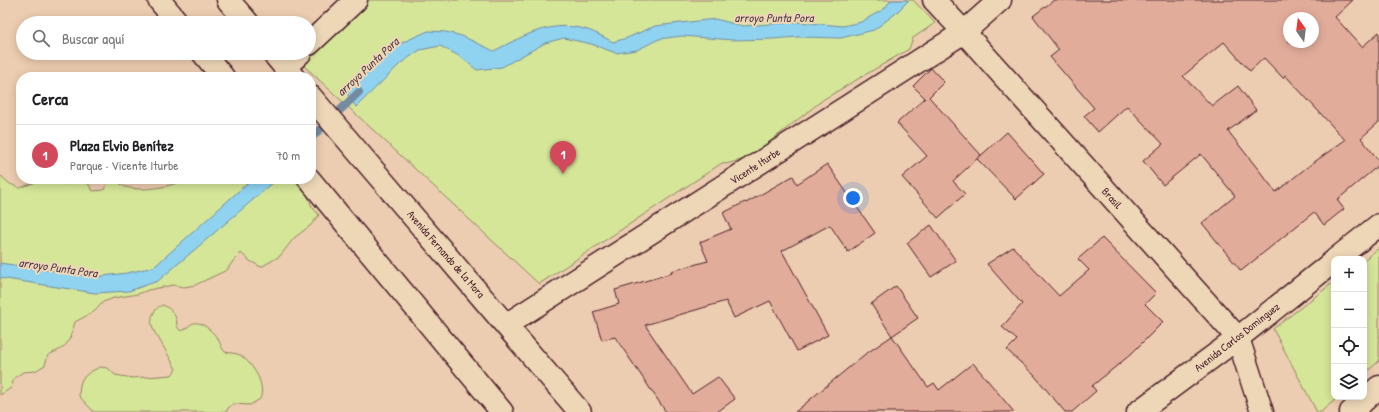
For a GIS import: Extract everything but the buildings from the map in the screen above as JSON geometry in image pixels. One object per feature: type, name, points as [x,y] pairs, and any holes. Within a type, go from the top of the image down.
[{"type":"street","points":[[159,0],[172,16]]},
{"type":"street","points":[[228,0],[242,16]]},
{"type":"street","points":[[316,37],[356,0]]},
{"type":"street","name":"Brasil","points":[[934,0],[1238,338],[1262,412]]},
{"type":"street","name":"Vicente Iturbe","points":[[506,325],[964,32],[1000,0]]},
{"type":"street","points":[[209,60],[219,72]]},
{"type":"street","name":"Avenida Fernando de la Mora","points":[[316,103],[580,412]]},
{"type":"street","points":[[314,184],[502,412]]},
{"type":"street","name":"Avenida Carlos Dominguez","points":[[1340,256],[1379,225]]},
{"type":"street","name":"Avenida Carlos Dominguez","points":[[1138,412],[1238,338],[1331,263]]},
{"type":"street","points":[[1351,412],[1379,387]]},
{"type":"green space","points":[[357,0],[913,0],[935,23],[913,38],[909,49],[824,99],[749,158],[726,164],[722,163],[539,284],[316,77],[316,72],[311,72],[302,64],[306,60],[316,60],[316,51],[367,4]]},
{"type":"green space","points":[[1,176],[10,184],[20,188],[30,184],[88,184],[93,191],[104,190],[107,184],[121,184],[125,187],[148,189],[172,184],[311,184],[312,187],[308,197],[312,207],[319,215],[311,225],[294,238],[280,256],[261,267],[250,261],[241,253],[227,270],[195,285],[184,287],[173,285],[148,290],[138,294],[114,298],[103,302],[95,311],[75,322],[67,343],[61,349],[48,355],[45,365],[35,371],[23,372],[14,378],[11,388],[0,395]]},
{"type":"green space","points":[[1379,248],[1379,361],[1367,371],[1367,292],[1367,258]]},
{"type":"green space","points":[[1331,284],[1331,400],[1335,400],[1321,412],[1317,412],[1273,329]]},
{"type":"green space","points":[[163,305],[174,314],[177,327],[181,331],[194,323],[201,324],[215,335],[225,352],[238,354],[245,359],[254,369],[260,381],[260,399],[250,405],[233,404],[226,412],[94,412],[79,396],[82,379],[90,372],[100,367],[108,368],[115,375],[133,378],[172,375],[176,369],[152,327],[152,316],[154,312]]},
{"type":"water","points":[[891,0],[908,1],[895,14],[874,30],[841,38],[798,37],[733,40],[682,36],[659,39],[637,50],[616,53],[591,44],[564,38],[545,43],[502,67],[477,70],[459,56],[440,46],[420,50],[401,63],[356,107],[346,92],[399,44],[428,31],[446,32],[462,36],[494,51],[528,34],[539,30],[562,26],[588,30],[613,42],[627,38],[655,26],[715,19],[743,26],[798,22],[843,26],[861,22],[884,9]]},
{"type":"water","points":[[246,184],[271,184],[158,281],[129,291],[95,293],[0,278],[0,263],[95,277],[127,273],[154,267]]},
{"type":"waterway","name":"arroyo Punta Pora","points":[[316,133],[359,92]]},
{"type":"place","name":"Plaza Elvio Benítez","points":[[563,174]]}]
